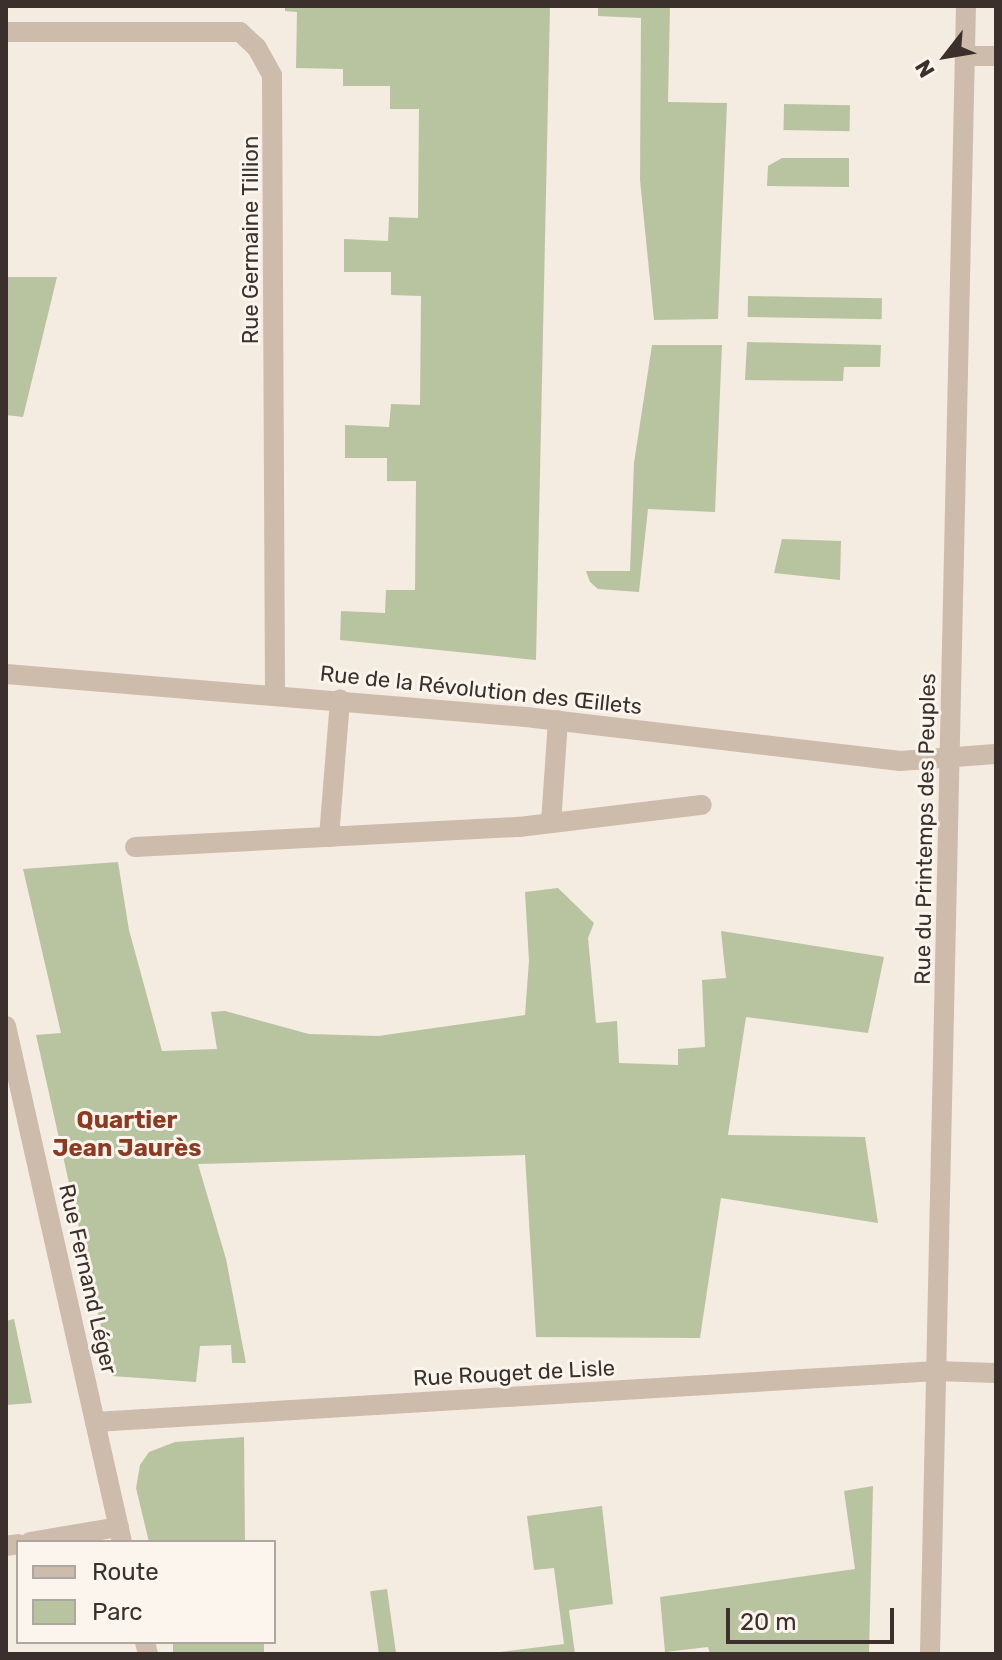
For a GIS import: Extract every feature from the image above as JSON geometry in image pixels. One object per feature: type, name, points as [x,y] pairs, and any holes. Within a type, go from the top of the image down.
[{"type":"street","name":"Rue du Printemps des Peuples","points":[[930,1654],[966,6]]},
{"type":"street","name":"Rue Germaine Tillion","points":[[6,32],[240,32],[257,48],[272,75],[275,693]]},
{"type":"street","points":[[966,56],[996,56]]},
{"type":"street","name":"Rue de la Révolution des Œillets","points":[[6,674],[275,693],[558,720],[900,761],[996,754]]},
{"type":"street","points":[[329,837],[340,699]]},
{"type":"street","points":[[551,823],[558,720]]},
{"type":"street","points":[[135,847],[551,823],[702,805]]},
{"type":"street","name":"Rue Fernand Léger","points":[[6,1026],[121,1534]]},
{"type":"street","name":"Rue Rouget de Lisle","points":[[95,1422],[936,1371],[996,1373]]},
{"type":"street","points":[[53,1540],[121,1534]]},
{"type":"green space","points":[[285,6],[550,6],[536,660],[340,640],[341,611],[385,613],[386,590],[415,590],[416,481],[387,481],[387,458],[345,458],[345,425],[389,427],[391,404],[420,405],[421,296],[391,295],[391,272],[344,272],[344,239],[388,241],[389,217],[418,218],[419,109],[390,109],[390,86],[343,86],[343,69],[296,68],[297,12],[285,11]]},
{"type":"green space","points":[[598,6],[670,6],[668,102],[727,103],[718,319],[654,320],[640,180],[641,18],[598,16]]},
{"type":"green space","points":[[784,104],[850,105],[850,131],[784,130]]},
{"type":"green space","points":[[782,158],[849,158],[849,187],[767,186],[768,166]]},
{"type":"green space","points":[[6,277],[57,277],[23,417],[6,415]]},
{"type":"green space","points":[[748,296],[882,298],[882,319],[748,317]]},
{"type":"green space","points":[[747,342],[881,345],[880,367],[844,367],[843,381],[745,380]]},
{"type":"green space","points":[[652,345],[722,345],[715,512],[648,509],[639,592],[598,589],[590,582],[586,571],[630,571],[634,463]]},
{"type":"green space","points":[[782,539],[841,541],[840,580],[774,573]]},
{"type":"green space","points":[[118,862],[129,930],[162,1051],[217,1049],[211,1012],[225,1011],[309,1034],[378,1036],[525,1015],[529,961],[525,892],[558,888],[594,923],[588,938],[596,1023],[617,1021],[619,1063],[678,1065],[678,1049],[705,1047],[702,980],[726,978],[721,931],[884,957],[868,1033],[746,1017],[728,1135],[865,1137],[878,1223],[721,1198],[700,1338],[536,1337],[525,1155],[198,1164],[226,1259],[246,1363],[232,1363],[231,1345],[200,1346],[196,1382],[112,1376],[36,1035],[61,1033],[23,869]]},
{"type":"green space","points":[[14,1319],[32,1403],[6,1405],[6,1321]]},
{"type":"green space","points":[[244,1437],[245,1540],[149,1540],[136,1488],[140,1465],[149,1452],[175,1442]]},
{"type":"green space","points":[[873,1486],[869,1654],[710,1654],[708,1647],[665,1652],[660,1597],[855,1569],[844,1491]]},
{"type":"green space","points":[[602,1506],[613,1604],[569,1610],[575,1654],[485,1654],[564,1644],[554,1568],[534,1570],[527,1516]]},
{"type":"green space","points":[[387,1589],[396,1654],[379,1654],[370,1591]]},
{"type":"green space","points":[[173,1644],[264,1644],[264,1654],[173,1654]]},
{"type":"district","name":"Quartier Jean Jaurès","points":[[127,1135]]}]
